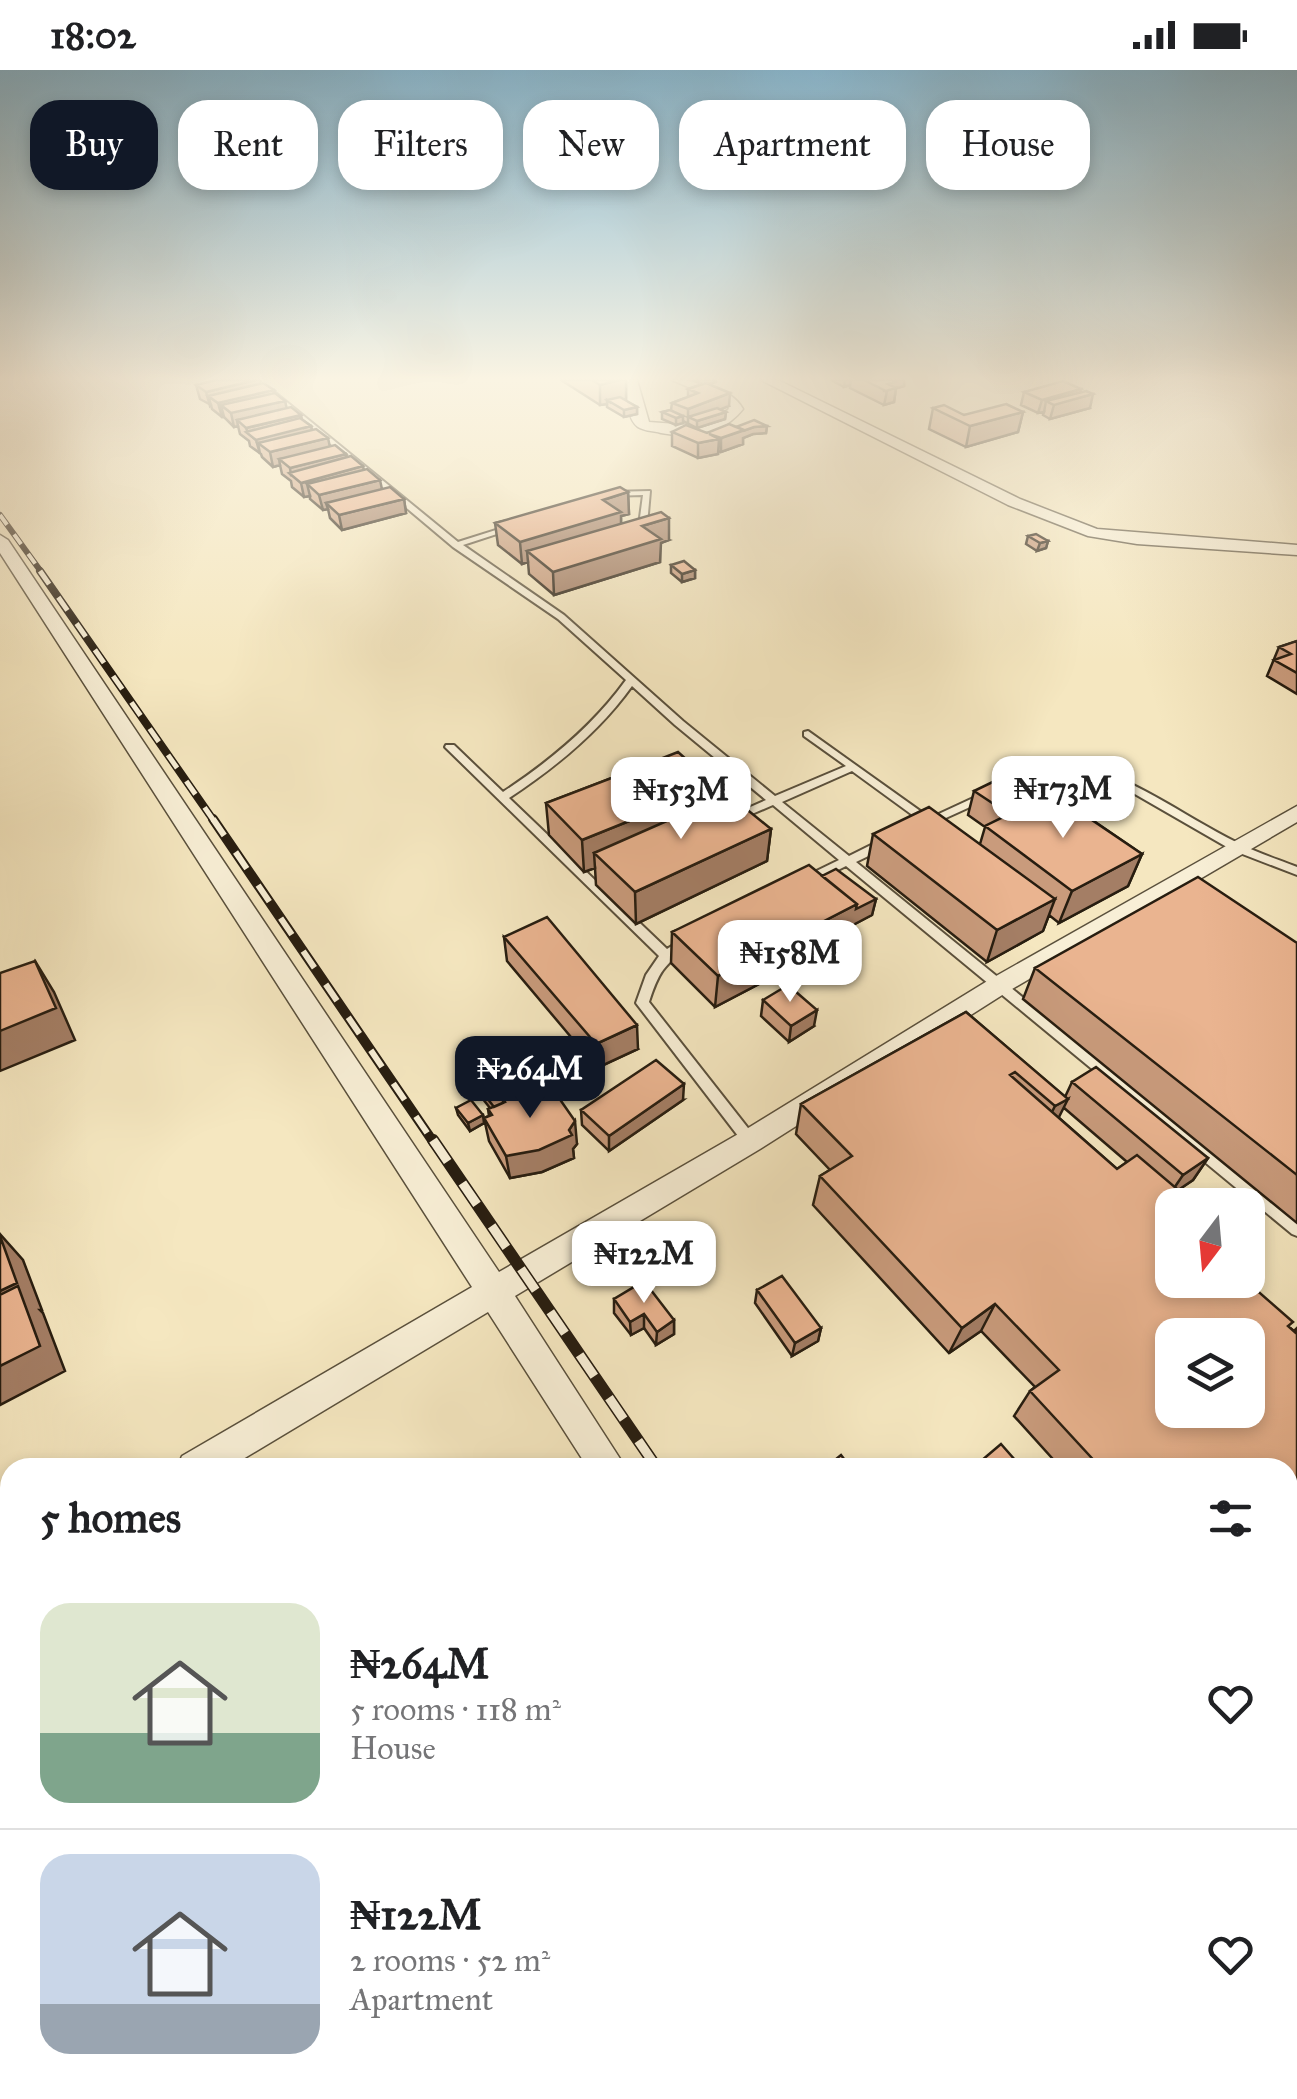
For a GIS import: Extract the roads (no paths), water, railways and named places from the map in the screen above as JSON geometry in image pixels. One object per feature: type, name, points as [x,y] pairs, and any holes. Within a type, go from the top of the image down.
[{"type":"street","points":[[958,475],[1014,502],[1094,532],[1137,540],[1297,550]]},
{"type":"street","points":[[0,540],[602,1458]]},
{"type":"street","points":[[211,1458],[492,1289],[750,1141],[998,986],[1297,813]]},
{"type":"lane","points":[[371,475],[456,545],[525,589],[998,986],[1297,1229]]},
{"type":"lane","points":[[604,495],[647,492],[642,525]]},
{"type":"lane","points":[[456,545],[530,520]]},
{"type":"lane","points":[[502,797],[568,749],[610,708],[628,676]]},
{"type":"lane","points":[[808,734],[930,822]]},
{"type":"lane","points":[[450,748],[665,955]]},
{"type":"lane","points":[[1012,784],[1067,765],[1092,770],[1118,780],[1236,847],[1297,870]]},
{"type":"lane","points":[[723,822],[853,767]]},
{"type":"lane","points":[[913,830],[996,792]]},
{"type":"lane","points":[[798,886],[897,838]]},
{"type":"lane","points":[[586,880],[604,873]]},
{"type":"lane","points":[[700,935],[665,955],[650,976],[642,1003],[750,1141]]},
{"type":"railway","points":[[0,515],[42,573]]},
{"type":"railway","points":[[40,571],[214,821]]},
{"type":"railway","points":[[213,819],[434,1143]]},
{"type":"railway","points":[[433,1140],[650,1458]]}]
